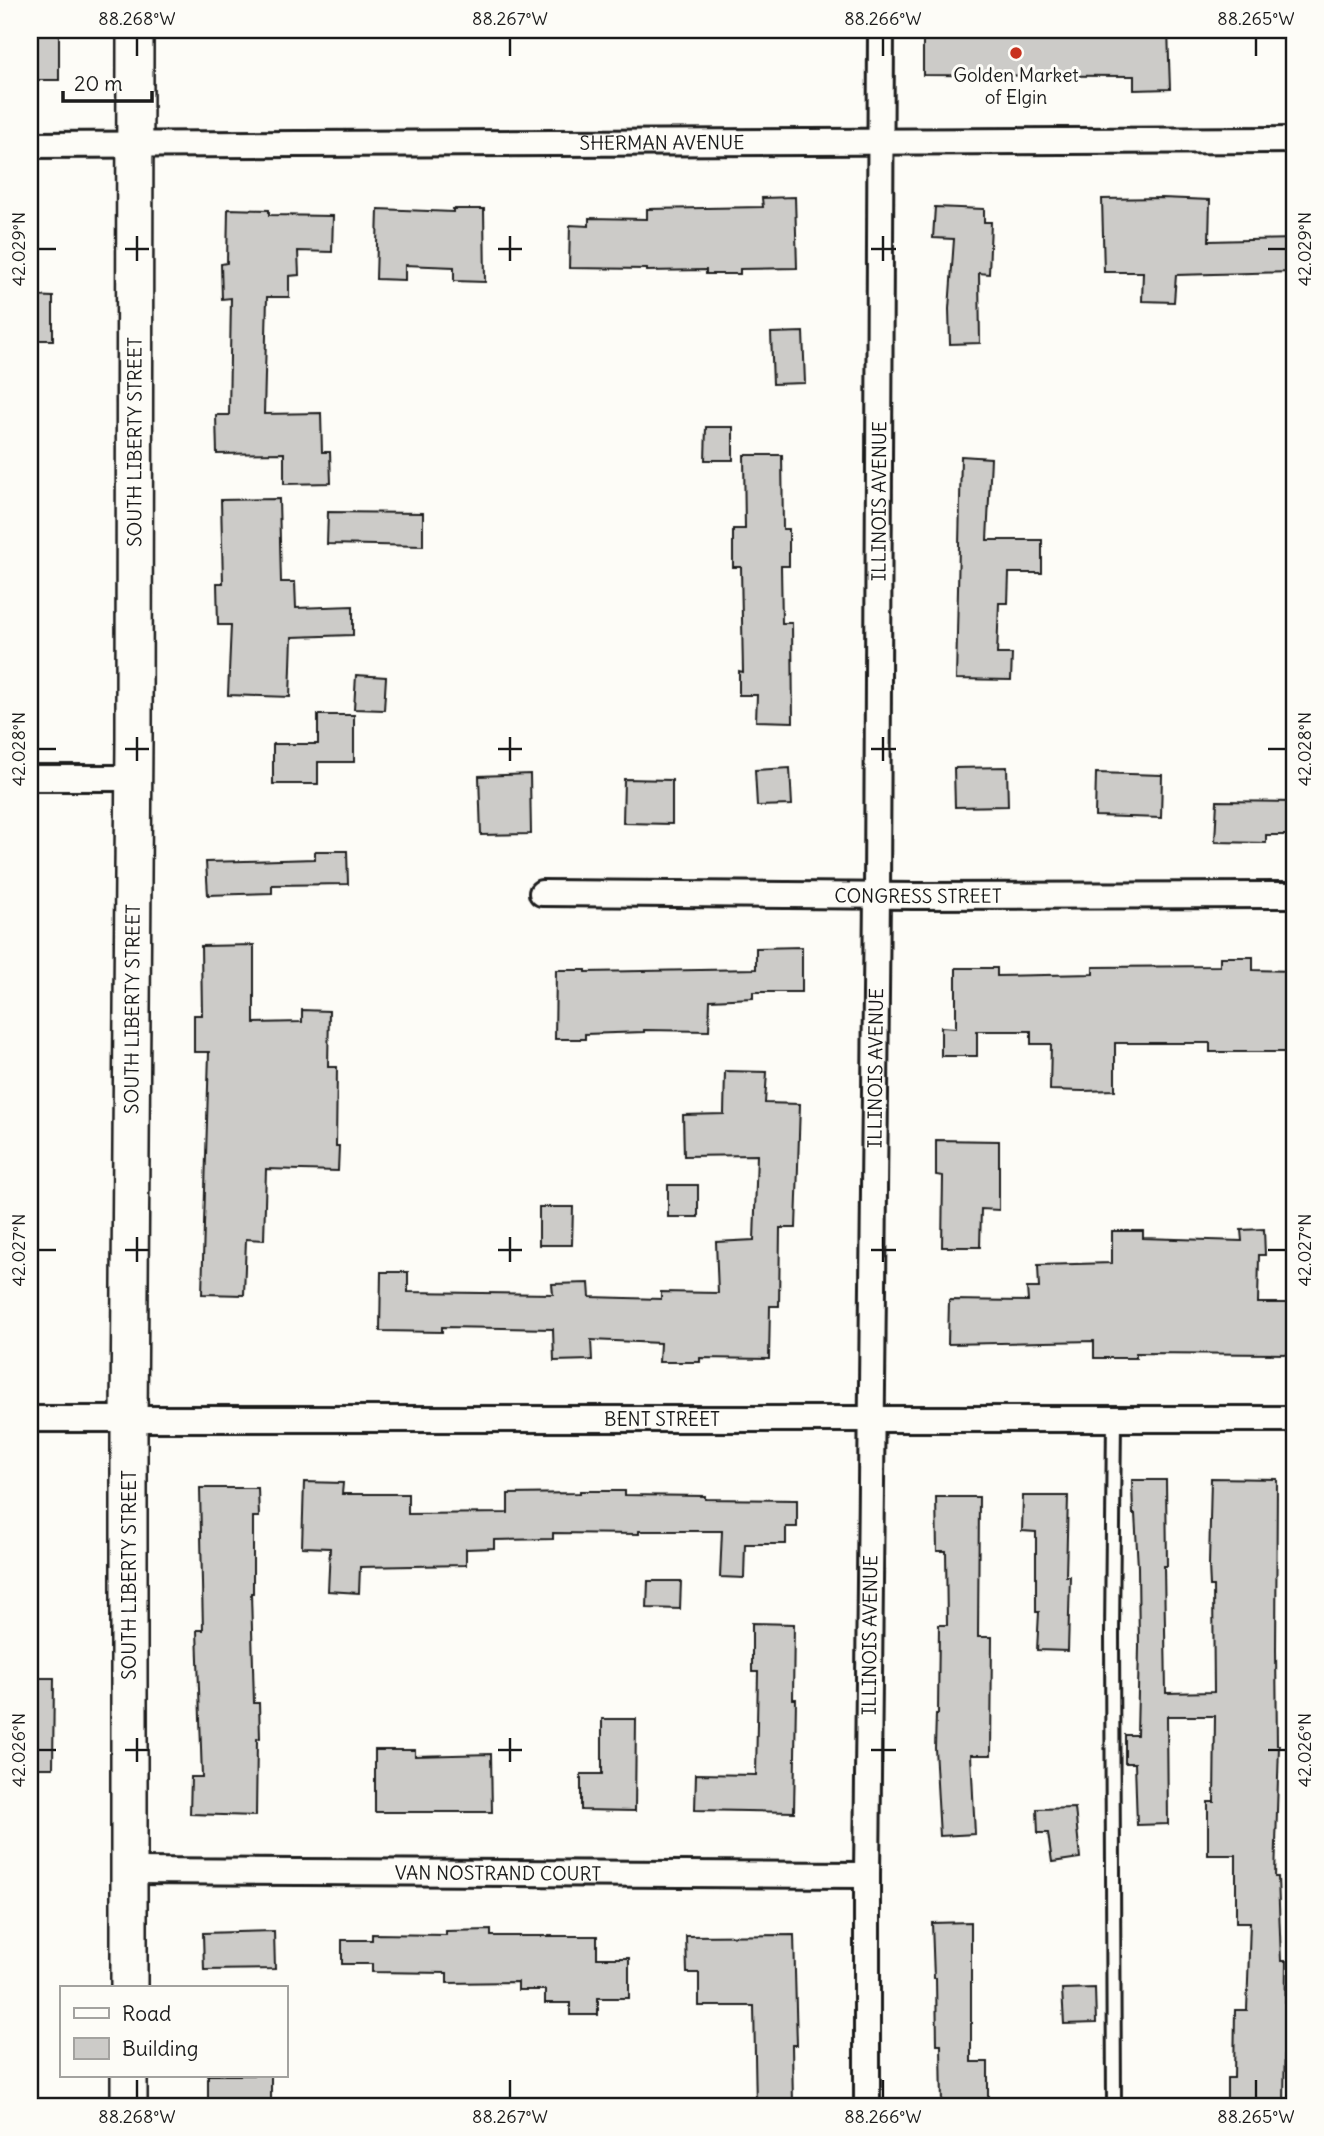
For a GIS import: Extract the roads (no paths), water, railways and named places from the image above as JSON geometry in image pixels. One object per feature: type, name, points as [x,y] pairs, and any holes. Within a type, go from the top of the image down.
[{"type":"main road","name":"SOUTH LIBERTY STREET","points":[[129,1986],[135,30]]},
{"type":"main road","points":[[129,2076],[129,2106]]},
{"type":"street","name":"ILLINOIS AVENUE","points":[[867,2106],[881,30]]},
{"type":"street","name":"SHERMAN AVENUE","points":[[30,145],[1294,140]]},
{"type":"street","points":[[30,778],[133,778]]},
{"type":"street","name":"CONGRESS STREET","points":[[542,893],[877,896],[1294,895]]},
{"type":"street","name":"BENT STREET","points":[[30,1419],[1294,1419]]},
{"type":"street","name":"VAN NOSTRAND COURT","points":[[129,1871],[867,1875]]},
{"type":"lane","points":[[1114,1418],[1114,2106]]},
{"type":"place","name":"Golden Market of Elgin","points":[[1016,53]]}]
